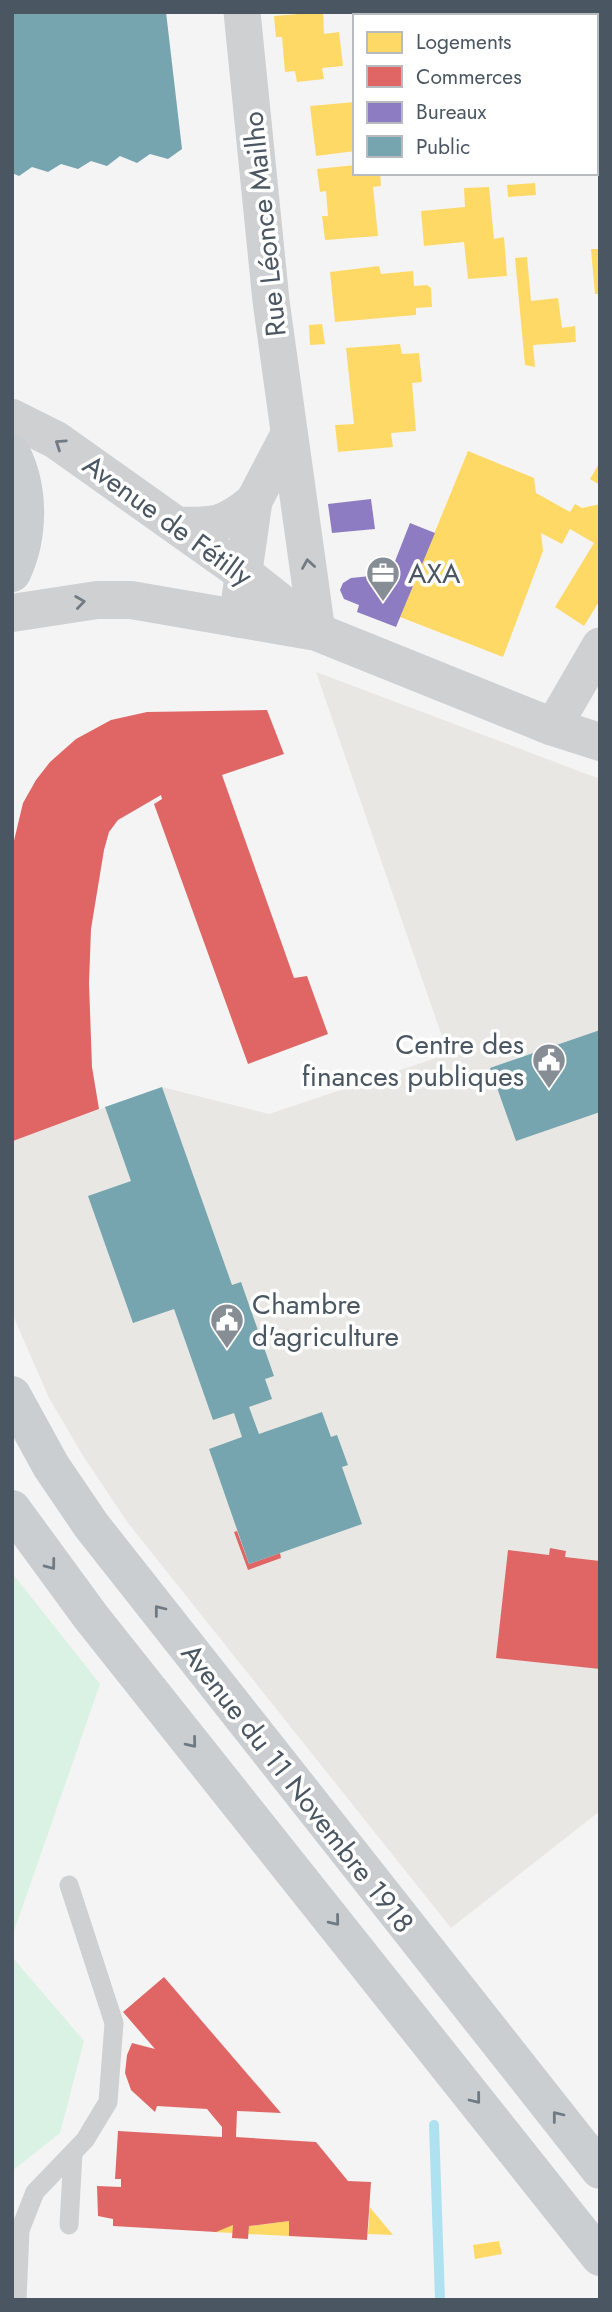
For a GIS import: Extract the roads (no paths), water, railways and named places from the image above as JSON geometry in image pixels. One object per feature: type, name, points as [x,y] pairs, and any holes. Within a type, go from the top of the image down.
[{"type":"main road","points":[[12,454],[25,496],[25,529],[12,573]]},
{"type":"main road","name":"Avenue du 11 Novembre 1918","points":[[12,1395],[51,1466],[91,1525],[600,2170]]},
{"type":"main road","name":"Avenue du 11 Novembre 1918","points":[[12,1509],[91,1617],[600,2257]]},
{"type":"street","name":"Rue Léonce Mailho","points":[[242,12],[271,301],[317,632]]},
{"type":"street","name":"Avenue de Fétilly","points":[[12,418],[56,440],[242,572],[317,632]]},
{"type":"street","points":[[237,618],[254,501],[288,436]]},
{"type":"street","points":[[177,525],[205,526],[232,519],[254,501]]},
{"type":"street","name":"Avenue de Fétilly","points":[[12,613],[97,600],[131,600],[317,632],[553,727],[600,742]]},
{"type":"street","points":[[553,727],[600,646]]},
{"type":"lane","points":[[17,2300],[20,2230],[35,2192],[100,2120],[108,2102],[114,2023],[69,1885]]},
{"type":"lane","points":[[69,2225],[73,2153]]},
{"type":"waterway","points":[[434,2125],[440,2300]]},
{"type":"place","name":"AXA","points":[[383,603]]},
{"type":"place","name":"Centre des finances publiques","points":[[549,1090]]},
{"type":"place","name":"Chambre d'agriculture","points":[[227,1350]]}]
